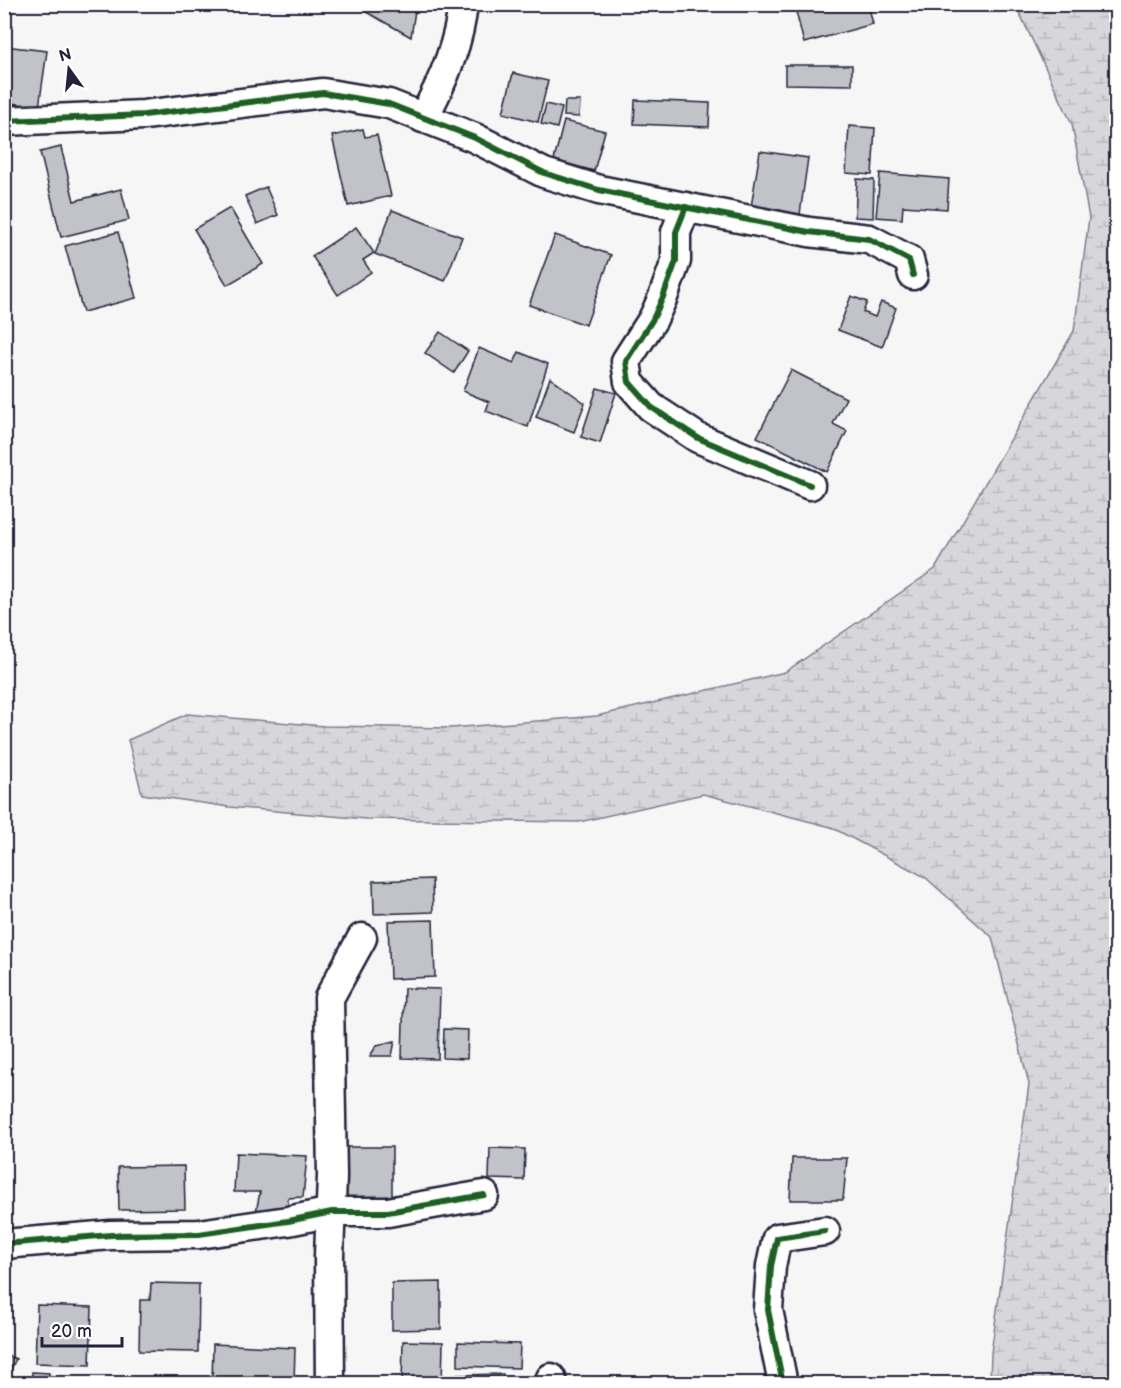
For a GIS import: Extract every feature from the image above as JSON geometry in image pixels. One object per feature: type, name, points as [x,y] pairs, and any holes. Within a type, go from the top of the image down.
[{"type":"street","points":[[423,118],[439,89],[454,45],[463,4]]},
{"type":"street","points":[[4,121],[144,115],[323,93],[389,104],[476,138],[544,173],[599,190],[809,232],[869,239],[909,260],[913,275]]},
{"type":"street","points":[[686,207],[676,232],[676,261],[663,297],[653,319],[626,361],[628,382],[651,407],[698,438],[810,485]]},
{"type":"street","points":[[330,1383],[328,1256],[332,1212],[329,998],[362,938]]},
{"type":"street","points":[[4,1244],[111,1235],[199,1234],[332,1212],[388,1212],[484,1195]]},
{"type":"street","points":[[783,1383],[768,1310],[771,1266],[777,1238],[825,1231]]},
{"type":"green space","points":[[1013,5],[1116,5],[1116,1383],[990,1383],[991,1353],[1029,1084],[992,937],[925,877],[831,827],[703,794],[579,822],[366,819],[229,807],[142,794],[128,740],[187,714],[324,726],[451,728],[597,716],[785,672],[935,569],[1074,331],[1089,218],[1072,124],[1019,12]]},
{"type":"building","points":[[352,4],[416,4],[411,37]]},
{"type":"building","points":[[794,4],[868,4],[873,24],[804,43]]},
{"type":"building","points":[[4,46],[47,51],[39,107],[4,102]]},
{"type":"building","points":[[785,65],[852,65],[852,85],[785,84]]},
{"type":"building","points":[[513,73],[548,81],[538,122],[503,113]]},
{"type":"building","points":[[635,100],[710,103],[709,127],[634,124]]},
{"type":"building","points":[[565,101],[580,101],[579,117],[564,116]]},
{"type":"building","points":[[546,104],[562,108],[557,128],[541,124]]},
{"type":"building","points":[[564,121],[605,131],[594,171],[554,160]]},
{"type":"building","points":[[849,126],[875,128],[872,175],[846,173]]},
{"type":"building","points":[[363,129],[365,137],[377,135],[391,196],[348,206],[332,136]]},
{"type":"building","points":[[61,147],[74,201],[121,189],[129,220],[61,237],[40,152]]},
{"type":"building","points":[[760,151],[808,158],[800,214],[751,207]]},
{"type":"building","points":[[880,173],[949,179],[947,209],[903,206],[902,219],[876,217]]},
{"type":"building","points":[[857,179],[874,180],[873,218],[855,217]]},
{"type":"building","points":[[266,187],[278,215],[257,224],[245,196]]},
{"type":"building","points":[[230,208],[263,264],[227,285],[194,229]]},
{"type":"building","points":[[392,210],[462,237],[445,281],[375,254]]},
{"type":"building","points":[[356,227],[374,253],[363,260],[371,272],[338,295],[312,256]]},
{"type":"building","points":[[118,232],[136,298],[83,312],[65,246]]},
{"type":"building","points":[[555,235],[611,255],[586,325],[529,305]]},
{"type":"building","points":[[851,296],[867,302],[863,312],[875,317],[881,302],[896,308],[882,347],[838,330]]},
{"type":"building","points":[[440,332],[468,351],[454,373],[425,353]]},
{"type":"building","points":[[479,348],[514,363],[519,352],[548,364],[528,427],[486,411],[489,402],[463,391]]},
{"type":"building","points":[[791,370],[846,398],[833,424],[847,431],[827,472],[757,437]]},
{"type":"building","points":[[550,378],[585,403],[574,432],[536,417]]},
{"type":"building","points":[[597,388],[616,393],[600,443],[581,437]]},
{"type":"building","points":[[432,879],[433,912],[374,914],[373,881]]},
{"type":"building","points":[[433,920],[435,977],[390,979],[388,921]]},
{"type":"building","points":[[404,988],[440,989],[438,1059],[402,1058]]},
{"type":"building","points":[[444,1029],[468,1030],[467,1059],[443,1058]]},
{"type":"building","points":[[395,1041],[392,1056],[370,1056],[377,1045]]},
{"type":"building","points":[[347,1147],[392,1147],[392,1199],[346,1199]]},
{"type":"building","points":[[490,1148],[525,1149],[524,1180],[489,1179]]},
{"type":"building","points":[[236,1153],[307,1156],[303,1197],[288,1198],[288,1211],[256,1212],[260,1192],[234,1192]]},
{"type":"building","points":[[792,1158],[847,1158],[843,1200],[790,1200]]},
{"type":"building","points":[[184,1166],[185,1209],[119,1210],[118,1167]]},
{"type":"building","points":[[441,1282],[441,1329],[392,1330],[392,1283]]},
{"type":"building","points":[[151,1283],[199,1284],[198,1352],[139,1351],[140,1300],[150,1300]]},
{"type":"building","points":[[37,1305],[92,1307],[90,1365],[35,1363]]},
{"type":"building","points":[[403,1341],[443,1342],[442,1384],[402,1384]]},
{"type":"building","points":[[458,1342],[520,1344],[519,1368],[458,1366]]},
{"type":"building","points":[[213,1344],[295,1348],[294,1384],[212,1384]]},
{"type":"building","points":[[4,1354],[16,1359],[4,1383]]},
{"type":"building","points":[[32,1372],[49,1373],[49,1384],[31,1384]]},
{"type":"building","points":[[503,1374],[503,1384],[457,1384],[457,1375]]},
{"type":"cycle path","points":[[4,121],[144,115],[323,93],[389,104],[475,138],[544,173],[599,190],[809,232],[869,239],[909,260],[913,275]]},
{"type":"cycle path","points":[[686,207],[676,232],[676,261],[663,297],[653,319],[626,361],[629,382],[651,407],[698,438],[810,485]]},
{"type":"cycle path","points":[[4,1244],[111,1235],[199,1234],[332,1212],[388,1212],[484,1195]]},
{"type":"cycle path","points":[[783,1384],[768,1310],[771,1266],[777,1238],[825,1231]]}]
